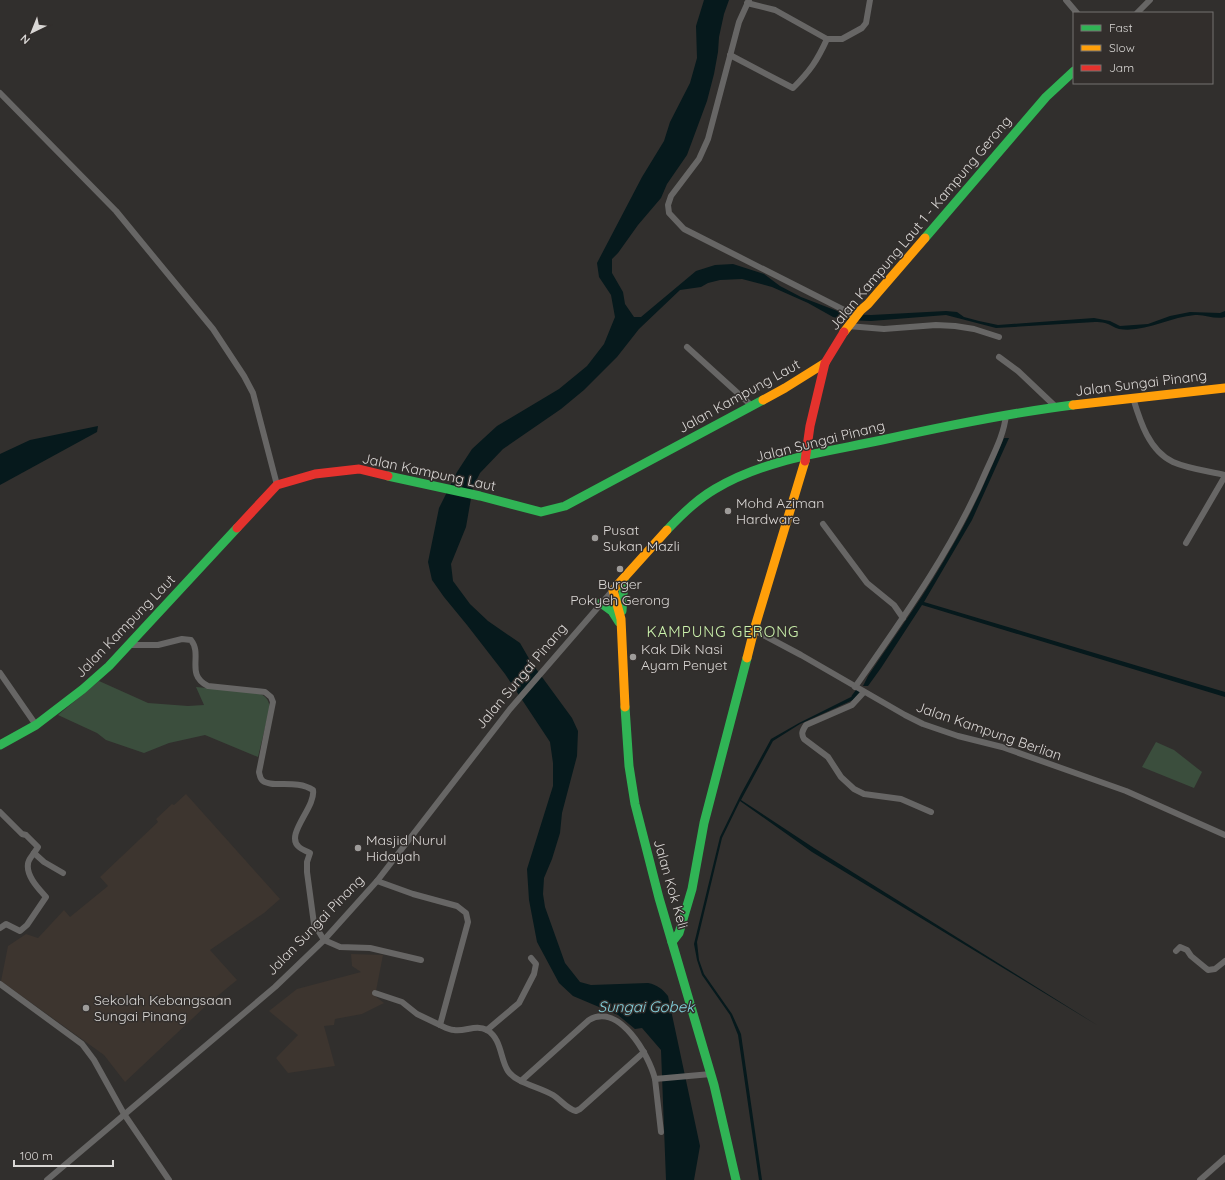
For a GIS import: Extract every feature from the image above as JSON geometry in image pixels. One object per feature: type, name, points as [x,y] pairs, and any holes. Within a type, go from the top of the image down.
[{"type":"street","points":[[870,0],[866,23],[862,28],[842,39],[827,39],[775,10],[748,2],[739,22],[708,139],[699,159],[671,196],[668,205],[669,213],[684,229],[848,312],[852,321],[884,329],[936,325],[955,326],[974,329],[999,337]]},
{"type":"street","points":[[1066,0],[1076,12]]},
{"type":"street","points":[[1137,12],[1150,0]]},
{"type":"street","points":[[730,55],[793,88],[807,74],[817,60],[827,39]]},
{"type":"street","name":"Jalan Kampung Laut 1 - Kampung Gerong","points":[[672,942],[679,933],[692,889],[704,823],[754,630],[807,456],[810,426],[824,363],[861,310],[868,304],[1033,112],[1073,71]]},
{"type":"street","points":[[0,93],[116,211],[213,329],[244,376],[253,393],[278,485]]},
{"type":"street","points":[[687,347],[752,406]]},
{"type":"street","points":[[999,357],[1018,371],[1056,407]]},
{"type":"street","name":"Jalan Kampung Laut","points":[[0,745],[36,725],[83,689],[130,645],[278,485],[315,474],[359,469],[480,496],[541,512],[565,506],[785,388],[824,363]]},
{"type":"street","name":"Jalan Sungai Pinang","points":[[47,1180],[276,987],[324,940],[377,881],[510,709],[550,662],[612,590],[660,538],[703,497],[715,489],[752,472],[807,456],[975,420],[1056,407],[1181,391],[1225,388]]},
{"type":"street","points":[[1133,398],[1139,418],[1146,433],[1164,457],[1189,467],[1225,475],[1186,543]]},
{"type":"street","points":[[856,687],[903,618],[954,536],[978,489],[1005,429],[1006,415]]},
{"type":"street","points":[[823,524],[868,583],[894,605],[903,618]]},
{"type":"street","points":[[621,623],[624,578]]},
{"type":"street","name":"Jalan Kok Keli","points":[[612,590],[621,623],[626,719],[632,788],[635,803],[706,1074],[728,1142],[736,1180]]},
{"type":"street","points":[[601,603],[614,613],[621,623]]},
{"type":"street","name":"Jalan Kampung Berlian","points":[[754,630],[923,724],[958,736],[1002,747],[1126,791],[1225,835]]},
{"type":"street","points":[[130,645],[158,645],[182,639],[191,640],[194,644],[196,675],[202,683],[208,686],[265,692],[271,697],[273,702],[259,772],[260,778],[269,783],[290,783],[308,787],[313,790],[314,794],[310,804],[294,837],[295,842],[299,847],[310,853],[307,862],[307,872],[314,924],[324,940],[340,948],[370,948],[421,960]]},
{"type":"street","points":[[0,673],[36,725]]},
{"type":"street","points":[[864,692],[852,705],[806,725],[803,730],[804,739],[828,757],[841,777],[854,789],[864,794],[901,799],[931,812]]},
{"type":"street","points":[[0,812],[22,834],[26,835],[38,847],[28,864],[28,871],[33,882],[46,897],[27,925],[20,930],[6,924],[0,928]]},
{"type":"street","points":[[34,853],[44,862],[63,873]]},
{"type":"street","points":[[377,881],[413,894],[457,906],[466,913],[468,922],[440,1025]]},
{"type":"street","points":[[1176,951],[1180,947],[1187,950],[1191,956],[1208,970],[1215,969],[1225,961]]},
{"type":"street","points":[[487,1030],[515,1007],[521,1000],[536,970],[536,964],[531,958]]},
{"type":"street","points":[[0,984],[82,1044],[94,1060],[124,1114],[169,1180]]},
{"type":"street","points":[[374,993],[402,1002],[417,1014],[453,1030],[472,1028],[487,1030],[492,1034],[499,1046],[508,1071],[513,1076],[551,1094],[573,1110],[578,1110],[644,1052]]},
{"type":"street","points":[[521,1081],[589,1020],[599,1016],[610,1017],[618,1021],[628,1031],[644,1052],[658,1078],[661,1132]]},
{"type":"street","points":[[658,1078],[706,1074]]},
{"type":"street","points":[[1200,1180],[1225,1158]]},
{"type":"shaded area","points":[[186,794],[280,899],[264,913],[210,950],[237,980],[210,1002],[125,1082],[104,1055],[1,981],[8,946],[26,934],[38,938],[64,910],[70,917],[108,886],[100,877],[158,822],[156,819],[172,804],[174,805]]},
{"type":"shaded area","points":[[351,954],[383,955],[375,996],[384,1003],[362,1014],[335,1019],[334,1025],[324,1026],[335,1066],[288,1073],[276,1058],[298,1035],[269,1011],[297,989],[361,972],[352,966]]},
{"type":"green space","points":[[99,681],[148,703],[188,706],[204,705],[196,687],[261,694],[266,698],[270,707],[258,757],[205,735],[169,743],[144,753],[106,740],[97,733],[58,715]]},
{"type":"green space","points":[[1156,742],[1174,750],[1202,772],[1194,788],[1142,767]]},
{"type":"water","name":"Sungai Gobek","points":[[704,0],[729,0],[724,14],[714,74],[707,101],[687,155],[667,184],[661,198],[612,259],[612,273],[623,292],[625,304],[634,317],[641,317],[696,271],[715,265],[733,264],[764,274],[780,286],[801,297],[845,314],[871,315],[946,311],[957,312],[964,317],[998,325],[1094,318],[1110,321],[1120,326],[1148,324],[1170,316],[1190,312],[1220,313],[1225,311],[1225,317],[1218,318],[1202,315],[1185,316],[1148,327],[1129,330],[1115,328],[1103,322],[996,328],[946,315],[871,321],[846,320],[833,317],[808,303],[772,287],[742,279],[720,280],[708,283],[701,287],[680,290],[639,329],[617,357],[584,390],[561,409],[503,449],[480,473],[473,487],[466,527],[451,564],[453,581],[470,604],[488,621],[520,643],[531,662],[572,718],[578,731],[577,756],[562,813],[560,833],[544,878],[543,894],[545,907],[565,963],[580,982],[591,985],[648,983],[660,988],[668,996],[700,1146],[694,1180],[666,1180],[661,1050],[642,1028],[635,1029],[618,1015],[573,996],[559,983],[537,942],[529,900],[527,869],[553,786],[553,763],[550,742],[505,674],[432,580],[428,562],[439,508],[457,472],[472,449],[497,426],[559,389],[587,366],[604,344],[615,317],[611,295],[599,277],[597,263],[642,177],[664,141],[670,122],[690,83],[697,58],[696,26]]},
{"type":"water","points":[[98,426],[97,432],[0,485],[0,454],[30,440]]},
{"type":"water","points":[[1004,438],[1009,438],[972,520],[924,602],[1225,692],[1225,697],[922,605],[868,686],[863,686],[868,676],[923,595],[953,545],[987,479]]},
{"type":"water","name":"Sungai Gobek","points":[[851,697],[855,697],[853,700],[800,724],[773,741],[741,800],[814,848],[1097,1025],[812,852],[740,801],[722,838],[697,942],[699,960],[704,974],[732,1014],[741,1034],[762,1180],[759,1180],[738,1035],[730,1015],[702,975],[694,944],[720,837],[741,794],[771,739]]},
{"type":"waterway","points":[[855,697],[858,693]]},
{"type":"traffic: fast","points":[[925,238],[1046,97],[1073,72]]},
{"type":"traffic: fast","points":[[388,476],[480,496],[541,512],[565,506],[763,400]]},
{"type":"traffic: fast","points":[[667,530],[689,508],[715,489],[754,470],[775,463],[954,425],[1073,405]]},
{"type":"traffic: fast","points":[[0,745],[36,725],[83,689],[109,666],[237,528]]},
{"type":"traffic: fast","points":[[622,611],[624,578]]},
{"type":"traffic: fast","points":[[601,603],[612,611],[619,622]]},
{"type":"traffic: fast","points":[[672,942],[679,933],[692,889],[704,823],[747,658]]},
{"type":"traffic: fast","points":[[625,707],[629,766],[635,804],[659,898],[714,1085],[736,1180]]},
{"type":"traffic: slow","points":[[844,332],[861,310],[868,304],[925,238]]},
{"type":"traffic: slow","points":[[763,400],[825,363]]},
{"type":"traffic: slow","points":[[1073,405],[1225,388]]},
{"type":"traffic: slow","points":[[747,658],[805,461]]},
{"type":"traffic: slow","points":[[625,707],[621,619],[613,590],[667,530]]},
{"type":"traffic: jam","points":[[805,461],[810,426],[825,363],[844,332]]},
{"type":"traffic: jam","points":[[237,528],[277,485],[315,474],[359,469],[388,476]]},
{"type":"place","name":"Mohd Aziman Hardware","points":[[728,511]]},
{"type":"place","name":"Pusat Sukan Mazli","points":[[595,538]]},
{"type":"place","name":"Burger Pokyeh Gerong","points":[[620,569]]},
{"type":"place","name":"Kak Dik Nasi Ayam Penyet","points":[[633,657]]},
{"type":"place","name":"Masjid Nurul Hidayah","points":[[358,848]]},
{"type":"place","name":"Sekolah Kebangsaan Sungai Pinang","points":[[86,1008]]},
{"type":"district","name":"KAMPUNG GERONG","points":[[723,631]]}]
